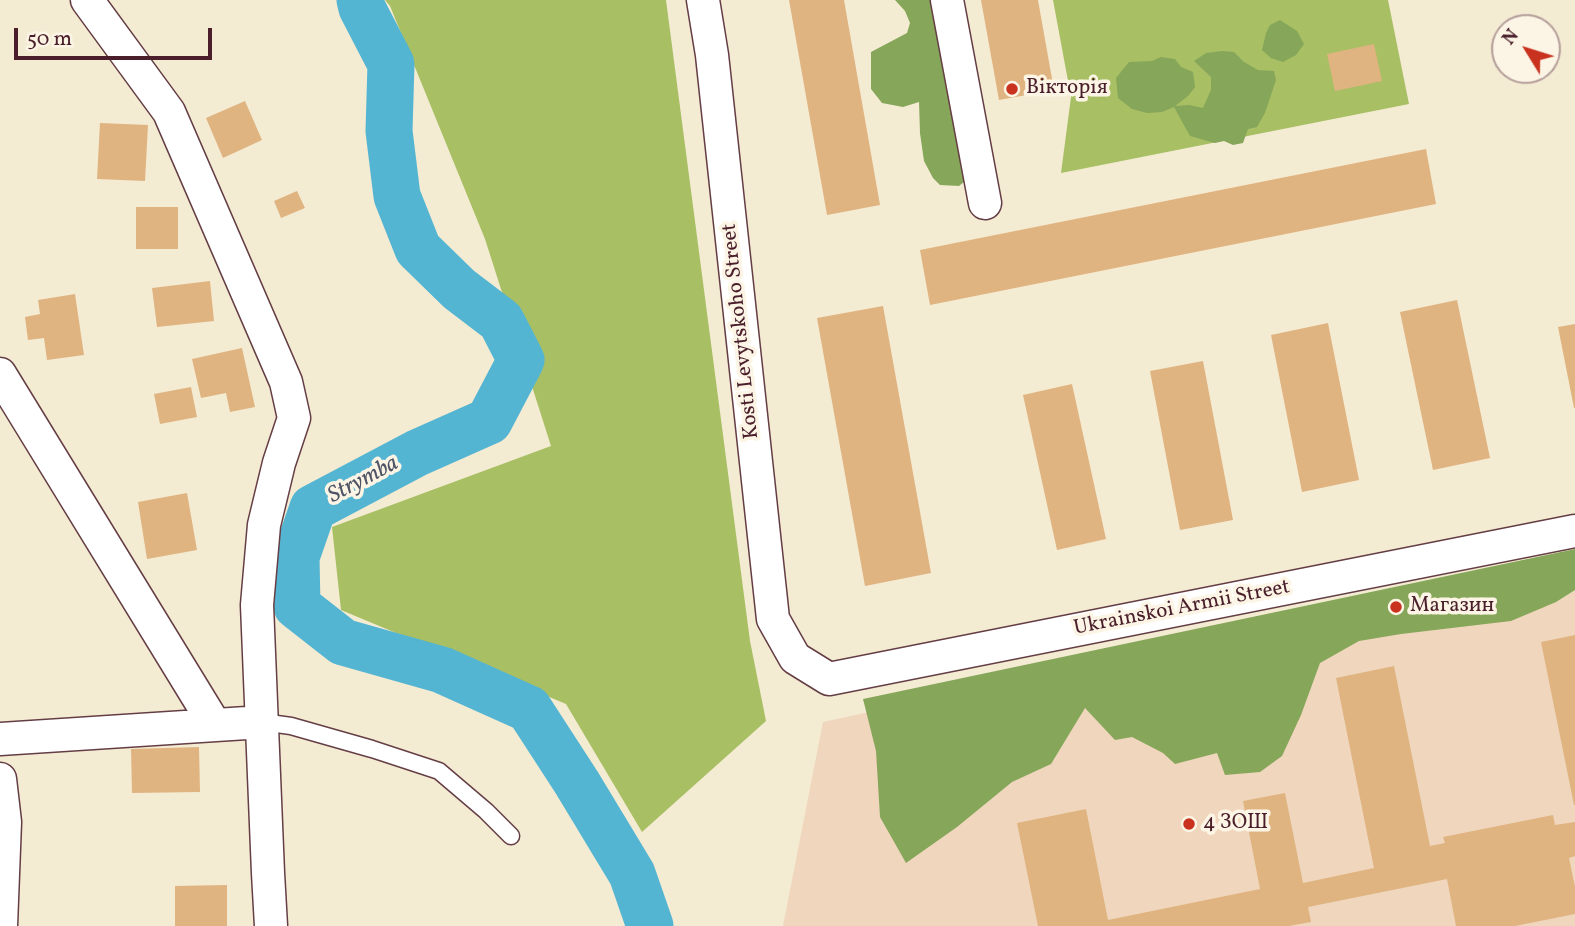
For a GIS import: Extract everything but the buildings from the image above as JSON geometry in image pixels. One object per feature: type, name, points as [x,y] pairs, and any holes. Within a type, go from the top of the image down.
[{"type":"street","points":[[88,0],[169,112],[286,382],[294,418],[279,463],[264,526],[257,605],[271,926]]},
{"type":"street","name":"Kosti Levytskoho Street","points":[[703,0],[712,55],[773,619],[795,657]]},
{"type":"street","points":[[947,0],[985,202]]},
{"type":"street","points":[[0,374],[215,725]]},
{"type":"street","name":"Ukrainskoi Armii Street","points":[[795,657],[829,679],[1575,531]]},
{"type":"street","points":[[0,739],[262,722]]},
{"type":"street","points":[[0,779],[5,822],[1,926]]},
{"type":"lane","points":[[262,722],[291,726],[439,771],[511,836]]},
{"type":"shaded area","name":"4 ЗОШ","points":[[1575,560],[1575,926],[783,926],[823,722]]},
{"type":"green space","points":[[385,0],[666,0],[750,641],[766,721],[642,832],[566,704],[341,610],[332,527],[551,446],[485,239],[390,6]]},
{"type":"green space","points":[[895,0],[943,0],[971,176],[959,186],[940,185],[924,161],[919,102],[903,107],[882,103],[871,89],[871,52],[907,33],[910,23],[905,11]]},
{"type":"green space","points":[[1053,0],[1388,0],[1409,104],[1061,173],[1071,97]]},
{"type":"green space","points":[[1280,20],[1297,31],[1304,44],[1296,55],[1283,62],[1271,58],[1262,50],[1270,25]]},
{"type":"green space","points":[[1234,52],[1258,70],[1274,71],[1276,80],[1265,113],[1257,127],[1248,129],[1243,143],[1215,143],[1190,136],[1174,107],[1162,112],[1147,113],[1132,109],[1118,98],[1116,78],[1129,62],[1152,61],[1161,57],[1175,59],[1181,67],[1193,72],[1195,87],[1175,106],[1203,108],[1211,90],[1211,77],[1194,61],[1206,53]]},
{"type":"green space","points":[[1575,549],[1575,590],[1556,602],[1511,621],[1359,641],[1320,663],[1282,756],[1260,772],[1225,775],[1217,753],[1175,764],[1163,753],[1132,737],[1115,740],[1085,708],[1051,764],[1012,782],[957,827],[906,863],[880,817],[876,751],[863,699]]},
{"type":"waterway","name":"Strymba","points":[[360,0],[391,64],[389,131],[397,196],[418,249],[459,289],[501,321],[521,360],[489,421],[417,453],[313,508],[296,557],[297,606],[343,642],[442,670],[529,709],[632,874],[650,926]]},
{"type":"place","name":"Вікторія","points":[[1012,89]]},
{"type":"place","name":"Магазин","points":[[1396,607]]},
{"type":"place","name":"4 ЗОШ","points":[[1189,824]]}]
